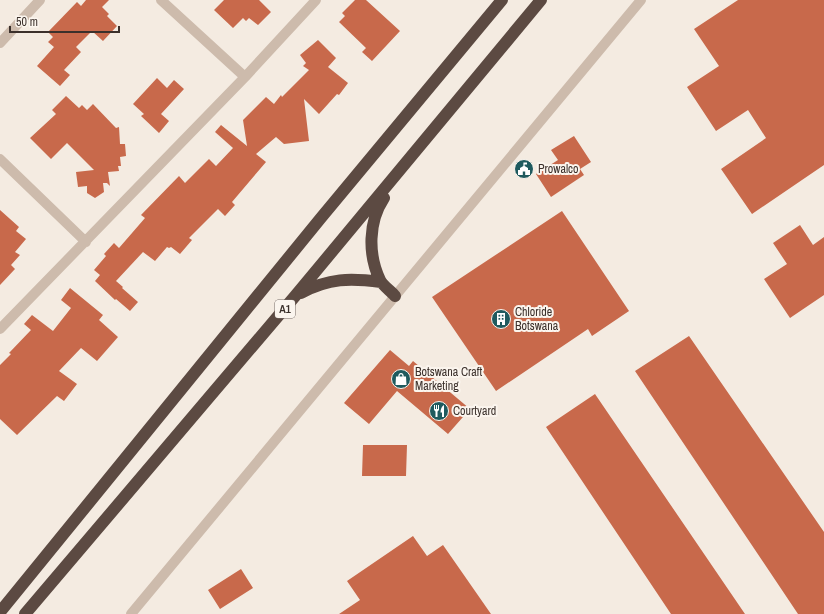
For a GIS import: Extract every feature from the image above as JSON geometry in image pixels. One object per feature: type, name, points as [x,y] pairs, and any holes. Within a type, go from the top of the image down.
[{"type":"highway","name":"A1","points":[[0,612],[325,213],[502,0]]},
{"type":"highway","name":"A1","points":[[25,614],[296,295],[541,0]]},
{"type":"highway","points":[[395,296],[381,282],[372,250],[371,234],[374,220],[381,202],[402,168]]},
{"type":"highway","points":[[296,295],[313,286],[327,281],[358,279],[381,282]]},
{"type":"street","points":[[0,43],[40,0]]},
{"type":"street","points":[[161,0],[245,76]]},
{"type":"street","points":[[0,329],[86,242],[316,0]]},
{"type":"street","points":[[131,614],[641,0]]},
{"type":"street","points":[[0,159],[86,242]]},
{"type":"building","points":[[86,0],[109,0],[102,7],[109,14],[107,16],[117,26],[103,41],[92,31],[76,47],[81,52],[64,70],[70,75],[60,86],[37,66],[54,47],[48,42],[53,37],[48,32],[77,2],[81,6]]},
{"type":"building","points":[[224,0],[259,0],[271,12],[258,25],[249,18],[246,21],[243,18],[233,28],[214,10]]},
{"type":"building","points":[[355,0],[366,0],[400,31],[372,61],[362,52],[366,48],[339,22],[345,16],[342,13]]},
{"type":"building","points":[[738,0],[824,0],[824,165],[752,214],[721,169],[766,138],[748,110],[716,131],[687,87],[719,66],[694,29]]},
{"type":"building","points":[[318,40],[336,58],[328,67],[348,83],[339,95],[337,94],[319,114],[304,99],[309,141],[284,144],[276,137],[256,154],[266,162],[232,202],[235,205],[225,216],[218,209],[189,238],[192,240],[180,254],[171,247],[167,247],[155,261],[143,252],[116,281],[138,302],[130,311],[116,299],[115,300],[95,281],[100,275],[94,270],[106,256],[104,254],[114,243],[119,248],[145,218],[141,215],[179,176],[185,183],[209,159],[216,166],[233,148],[215,132],[221,125],[247,146],[243,120],[266,97],[274,104],[281,95],[282,97],[309,70],[303,66],[306,63],[300,55]]},
{"type":"building","points":[[157,78],[167,88],[174,80],[184,89],[161,114],[169,121],[159,133],[141,116],[144,114],[133,104]]},
{"type":"building","points":[[66,96],[79,108],[82,105],[87,110],[93,104],[116,128],[119,127],[120,144],[125,144],[126,156],[120,157],[121,166],[118,166],[119,171],[108,172],[110,186],[107,183],[103,183],[104,192],[95,198],[87,193],[87,186],[78,187],[76,172],[94,170],[67,143],[51,159],[30,138],[56,114],[52,110]]},
{"type":"building","points":[[574,136],[591,162],[580,169],[584,175],[551,197],[536,174],[558,160],[551,150]]},
{"type":"building","points":[[0,210],[19,227],[16,231],[26,239],[15,252],[20,255],[11,265],[15,269],[0,285]]},
{"type":"building","points":[[562,211],[629,311],[592,336],[588,329],[496,391],[432,297]]},
{"type":"building","points":[[800,225],[813,245],[824,237],[824,295],[790,318],[764,279],[787,264],[773,243]]},
{"type":"building","points":[[70,288],[103,315],[99,320],[118,337],[97,361],[81,348],[59,371],[77,384],[64,401],[57,396],[17,435],[0,419],[0,365],[11,354],[9,353],[31,330],[24,324],[32,315],[53,331],[71,308],[61,300]]},
{"type":"building","points":[[689,336],[824,532],[824,614],[798,614],[635,371]]},
{"type":"building","points":[[390,350],[409,366],[413,361],[470,409],[448,434],[397,391],[369,424],[344,403]]},
{"type":"building","points":[[595,394],[745,614],[671,614],[546,427]]},
{"type":"building","points":[[363,445],[407,445],[406,476],[362,476]]},
{"type":"building","points":[[413,536],[427,556],[443,545],[491,614],[339,614],[360,600],[347,581]]},
{"type":"building","points":[[241,569],[253,588],[220,609],[208,590]]},
{"type":"place","name":"Prowalco","points":[[524,169]]},
{"type":"place","name":"Chloride Botswana","points":[[501,319]]},
{"type":"place","name":"Botswana Craft Marketing","points":[[401,379]]},
{"type":"place","name":"Courtyard","points":[[439,411]]}]
